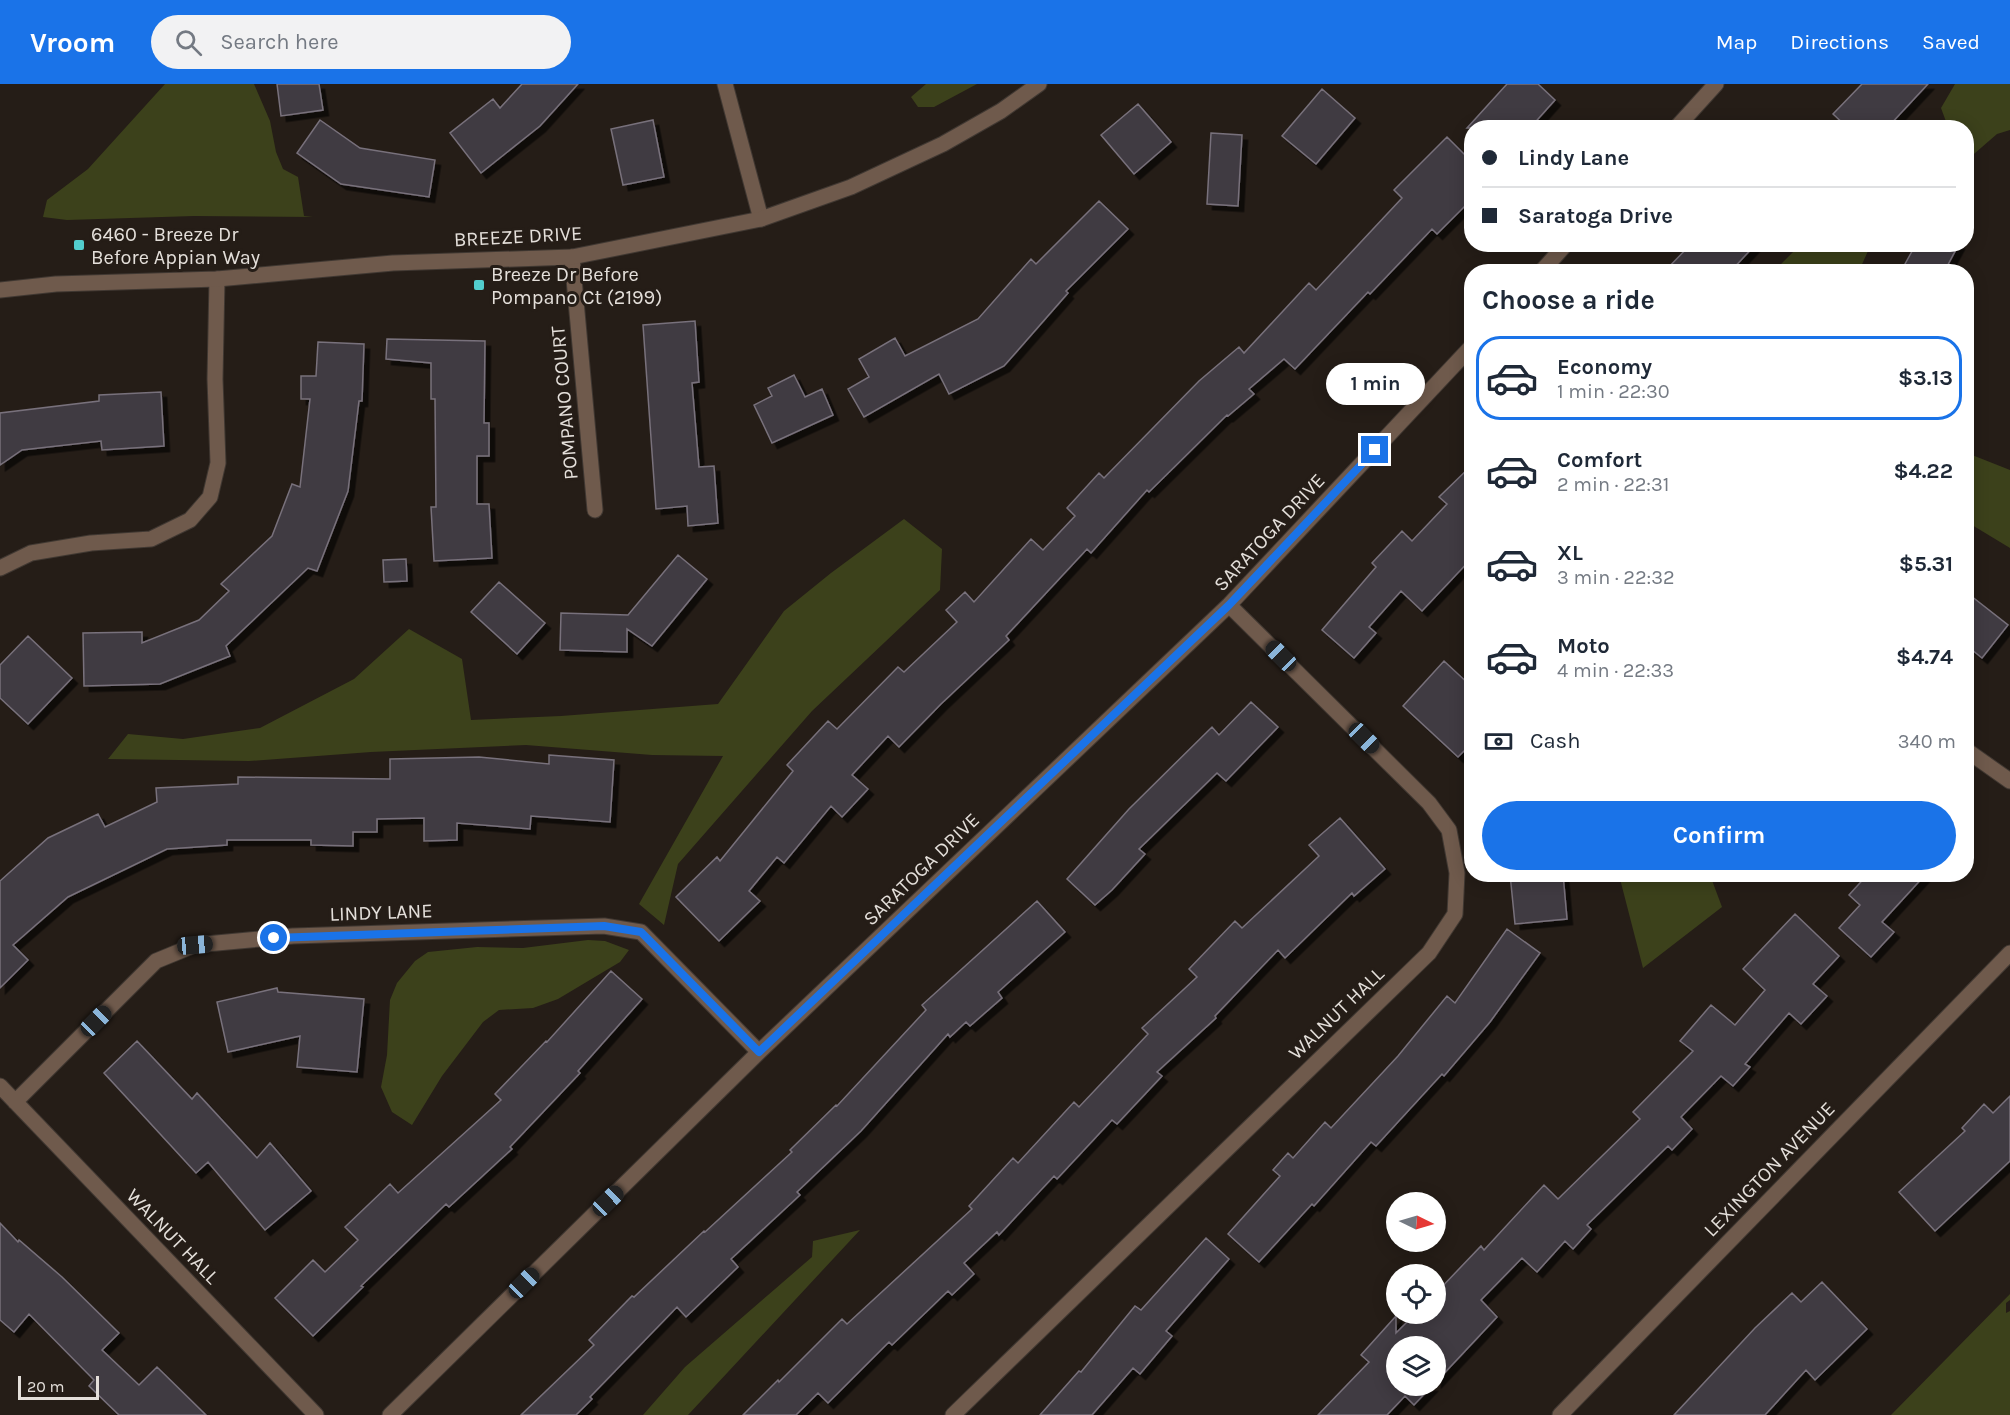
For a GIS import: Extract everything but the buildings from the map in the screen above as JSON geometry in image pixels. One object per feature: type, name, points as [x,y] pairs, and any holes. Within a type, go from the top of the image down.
[{"type":"street","points":[[726,84],[761,219]]},
{"type":"street","name":"BREEZE DRIVE","points":[[0,290],[56,284],[217,279],[393,263],[572,257],[761,219],[851,187],[943,144],[1001,111],[1039,84]]},
{"type":"street","points":[[1683,120],[1716,84]]},
{"type":"street","points":[[1548,264],[1559,252]]},
{"type":"street","name":"POMPANO COURT","points":[[572,257],[595,510]]},
{"type":"street","points":[[0,568],[31,553],[91,543],[151,539],[190,520],[210,497],[218,463],[215,379],[217,279]]},
{"type":"street","name":"SARATOGA DRIVE","points":[[390,1415],[759,1052],[1229,605],[1464,355]]},
{"type":"street","name":"WALNUT HALL","points":[[953,1415],[1429,952],[1455,914],[1457,873],[1449,830],[1429,803],[1229,605]]},
{"type":"street","points":[[1974,756],[2010,782]]},
{"type":"street","name":"LINDY LANE","points":[[15,1102],[156,961],[195,945],[293,936],[604,926],[641,932],[759,1052]]},
{"type":"street","name":"LEXINGTON AVENUE","points":[[1560,1415],[2010,953]]},
{"type":"street","name":"WALNUT HALL","points":[[0,1086],[316,1415]]},
{"type":"green space","points":[[165,84],[254,84],[270,121],[276,152],[283,169],[298,177],[304,216],[313,217],[194,216],[67,220],[43,217],[47,200],[88,169]]},
{"type":"green space","points":[[926,84],[977,84],[934,107],[918,107],[911,97]]},
{"type":"green space","points":[[1955,84],[2010,84],[2010,130],[1997,134],[1974,154],[1974,120],[1945,120],[1941,108]]},
{"type":"green space","points":[[1793,252],[1868,252],[1862,264],[1781,264]]},
{"type":"green space","points":[[1974,456],[2010,470],[2010,548],[1974,526]]},
{"type":"green space","points":[[904,519],[942,549],[940,590],[812,711],[678,864],[664,925],[639,904],[723,756],[652,755],[526,745],[371,752],[249,761],[108,759],[128,734],[183,739],[260,728],[354,679],[409,629],[462,659],[471,720],[561,716],[718,704],[784,611]]},
{"type":"green space","points":[[1621,882],[1713,882],[1722,907],[1643,968]]},
{"type":"green space","points":[[588,940],[605,941],[629,950],[620,962],[558,999],[533,1008],[499,1010],[483,1022],[442,1076],[412,1125],[392,1112],[381,1087],[387,1055],[390,1000],[397,983],[415,961],[428,952],[477,947],[523,948]]},
{"type":"green space","points":[[860,1230],[688,1415],[643,1415],[685,1367],[812,1257],[813,1241]]},
{"type":"green space","points":[[2010,1294],[2010,1300],[2006,1303],[2006,1313],[2010,1311],[2010,1415],[1891,1415]]},
{"type":"place","name":"6460 - Breeze Dr Before Appian Way","points":[[79,245]]},
{"type":"place","name":"Breeze Dr Before Pompano Ct (2199)","points":[[479,285]]},
{"type":"route","points":[[274,938],[604,926],[641,932],[759,1052],[1229,605],[1375,450]]}]
